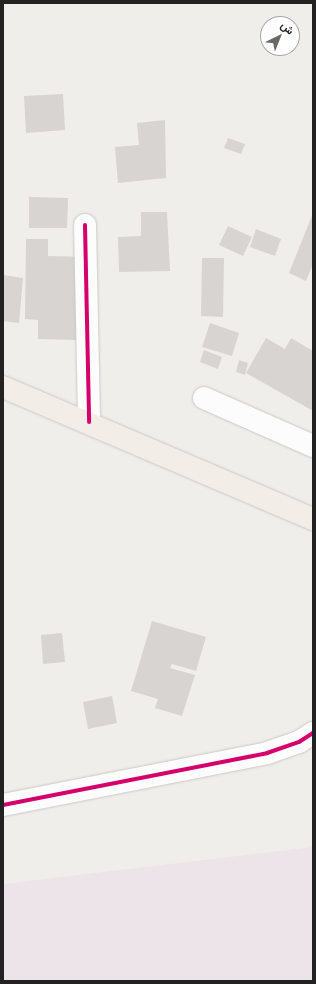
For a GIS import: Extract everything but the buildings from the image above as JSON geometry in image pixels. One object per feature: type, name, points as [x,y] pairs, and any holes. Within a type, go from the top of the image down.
[{"type":"main road","points":[[3,387],[89,422],[313,519]]},
{"type":"street","points":[[85,225],[89,422]]},
{"type":"street","points":[[204,398],[313,446]]},
{"type":"street","points":[[3,805],[267,753],[289,747],[313,733]]},
{"type":"shaded area","points":[[313,847],[313,981],[3,981],[3,884]]},
{"type":"cycle path","points":[[85,225],[89,422]]},
{"type":"cycle path","points":[[3,805],[267,753],[299,742],[313,733]]}]
